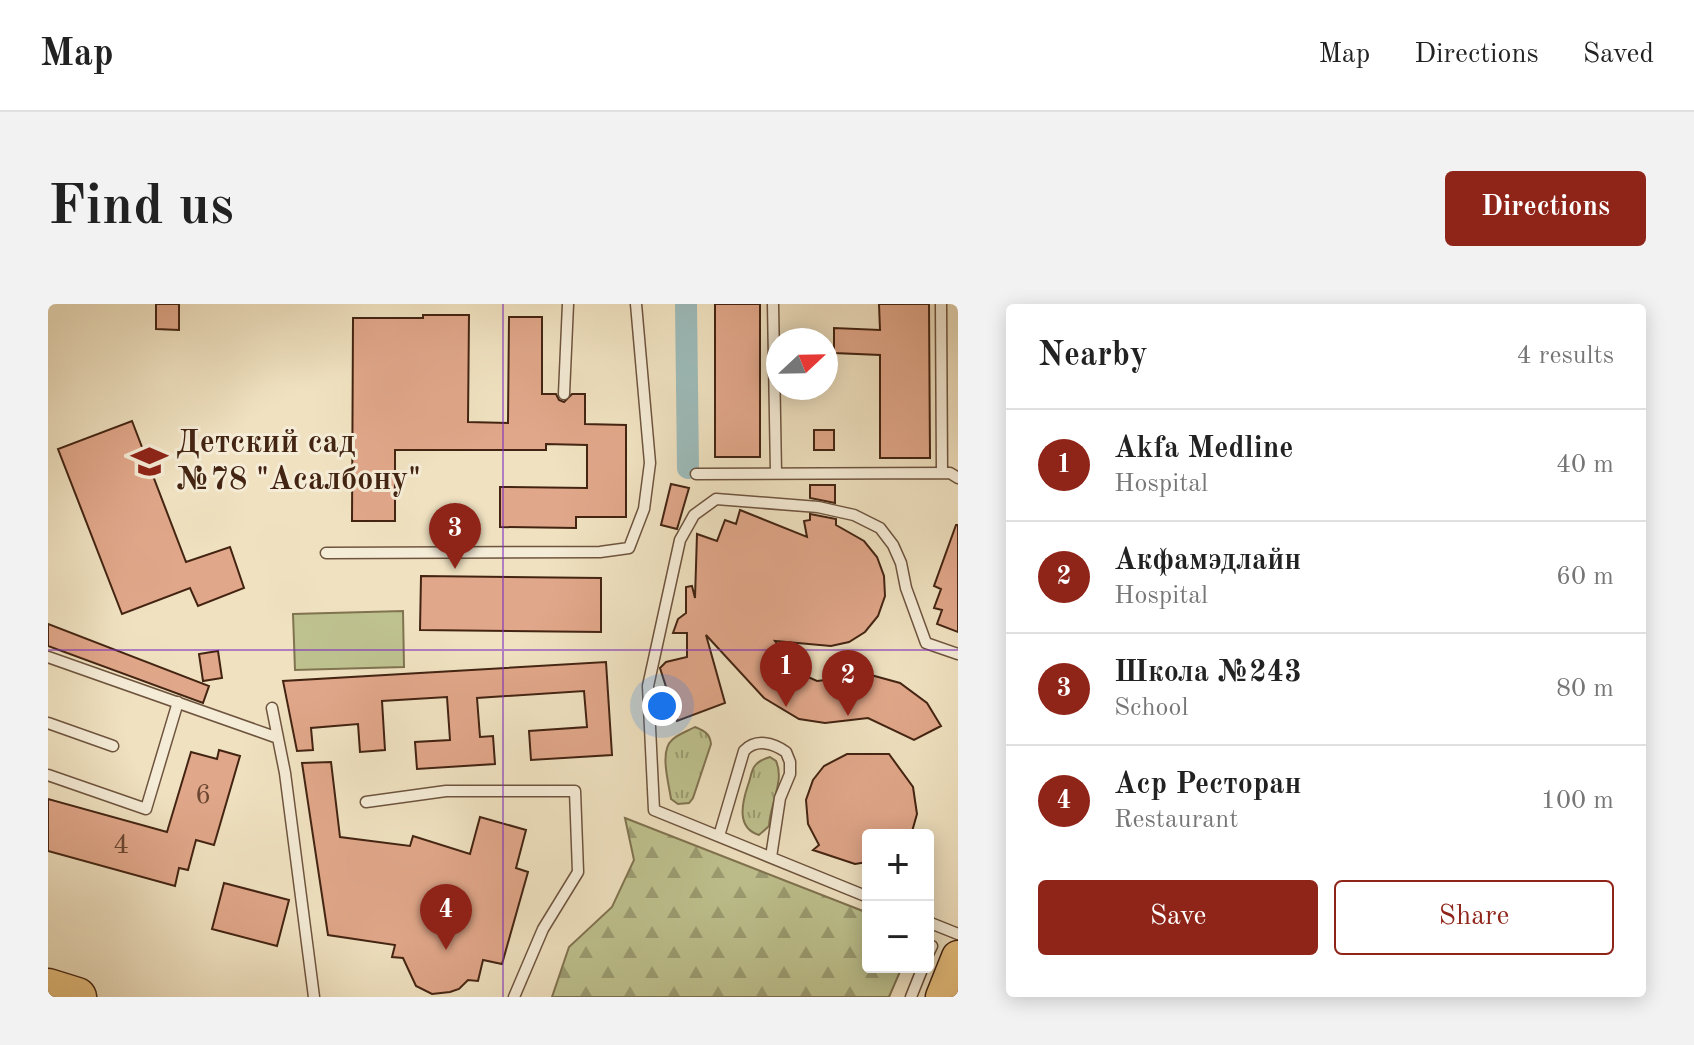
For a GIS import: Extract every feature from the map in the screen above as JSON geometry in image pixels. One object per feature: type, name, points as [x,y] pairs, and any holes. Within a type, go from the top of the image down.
[{"type":"highway","points":[[48,988],[77,997]]},
{"type":"main road","points":[[939,952],[942,997]]},
{"type":"lane","points":[[564,394],[568,304]]},
{"type":"lane","points":[[326,553],[600,552],[629,548],[644,509],[650,463],[636,304]]},
{"type":"lane","points":[[773,304],[776,473]]},
{"type":"lane","points":[[941,304],[942,473]]},
{"type":"lane","points":[[696,474],[950,473],[958,478]]},
{"type":"lane","points":[[862,895],[654,810],[648,686],[680,540],[694,515],[716,499],[818,507],[854,515],[880,528],[893,545],[926,643],[958,654]]},
{"type":"lane","points":[[48,657],[278,738]]},
{"type":"lane","points":[[48,775],[146,809],[178,702]]},
{"type":"lane","points":[[272,708],[314,997]]},
{"type":"lane","points":[[48,723],[113,746]]},
{"type":"lane","points":[[719,836],[744,751],[755,743],[773,745],[786,752],[791,768],[780,798],[771,857]]},
{"type":"lane","points":[[366,802],[446,791],[575,791],[578,872],[543,929],[514,997]]},
{"type":"lane","points":[[934,924],[958,934]]},
{"type":"lane","points":[[911,997],[921,973]]},
{"type":"green space","points":[[403,611],[404,667],[295,670],[293,614]]},
{"type":"green space","points":[[695,727],[706,733],[711,744],[693,798],[689,803],[678,804],[671,799],[666,752],[674,738]]},
{"type":"green space","points":[[770,757],[776,761],[778,784],[769,826],[759,835],[747,827],[743,807],[754,767]]},
{"type":"green space","points":[[625,818],[862,911],[862,973],[899,973],[889,997],[552,997],[569,947],[612,907],[634,860]]},
{"type":"building","points":[[156,304],[179,304],[179,330],[156,329]]},
{"type":"building","points":[[715,304],[760,304],[760,457],[715,457]]},
{"type":"building","points":[[879,304],[929,304],[930,458],[880,458],[880,355],[838,353],[838,328],[880,330]]},
{"type":"building","points":[[423,315],[469,315],[468,422],[508,423],[509,317],[542,317],[542,394],[556,394],[564,402],[572,394],[585,394],[585,424],[626,425],[626,517],[576,517],[576,528],[500,527],[500,487],[587,488],[587,445],[546,444],[546,450],[395,450],[395,521],[352,521],[353,318],[423,318]]},
{"type":"building","points":[[132,421],[186,562],[230,547],[244,588],[198,606],[190,588],[122,614],[58,449]]},
{"type":"building","points":[[814,430],[834,430],[834,450],[814,450]]},
{"type":"building","points":[[671,484],[689,488],[677,529],[661,525]]},
{"type":"building","points":[[810,485],[835,485],[835,503],[810,498]]},
{"type":"building","points":[[740,510],[807,537],[804,521],[810,520],[810,514],[836,519],[836,525],[864,541],[877,557],[884,576],[885,596],[878,616],[865,632],[849,642],[831,646],[775,641],[799,673],[817,681],[871,675],[900,683],[927,703],[941,726],[914,740],[868,718],[825,723],[799,719],[764,698],[706,635],[725,703],[677,721],[660,668],[666,662],[687,657],[687,633],[673,633],[678,619],[686,613],[686,587],[692,586],[695,598],[697,534],[717,541],[725,520],[736,524]]},
{"type":"building","points":[[956,525],[958,632],[937,624],[942,610],[934,608],[941,589],[934,586]]},
{"type":"building","points":[[421,576],[601,578],[601,632],[420,630]]},
{"type":"building","points":[[48,624],[209,686],[203,703],[48,646]]},
{"type":"building","points":[[218,651],[222,678],[203,681],[199,654]]},
{"type":"building","points":[[606,662],[612,755],[531,760],[529,731],[587,727],[584,691],[477,698],[480,737],[493,736],[495,764],[417,769],[415,742],[450,740],[447,697],[382,701],[385,750],[360,752],[358,724],[311,728],[313,750],[297,751],[283,681]]},
{"type":"building","points":[[219,750],[240,756],[214,845],[196,840],[188,870],[179,868],[175,886],[48,851],[48,799],[167,832],[191,752],[217,759]]},
{"type":"building","points":[[847,754],[889,754],[913,787],[917,814],[913,829],[862,829],[862,863],[855,864],[813,850],[819,845],[808,824],[806,800],[813,780],[824,766]]},
{"type":"building","points":[[331,762],[340,837],[410,846],[413,836],[470,854],[480,817],[526,830],[516,868],[528,872],[502,964],[483,960],[478,981],[468,980],[459,989],[432,994],[416,986],[403,958],[392,957],[395,945],[328,935],[302,763]]},
{"type":"building","points":[[224,883],[289,900],[277,946],[212,929]]},
{"type":"waterway","points":[[686,304],[688,468]]},
{"type":"place","name":"Детский сад №78 \"Асалбону\"","points":[[150,462]]},
{"type":"place","name":"Школа №243","points":[[455,569]]},
{"type":"place","name":"Akfa Medline","points":[[786,707]]},
{"type":"place","name":"Акфамэдлайн","points":[[848,716]]},
{"type":"place","name":"Аср Ресторан","points":[[446,950]]}]
